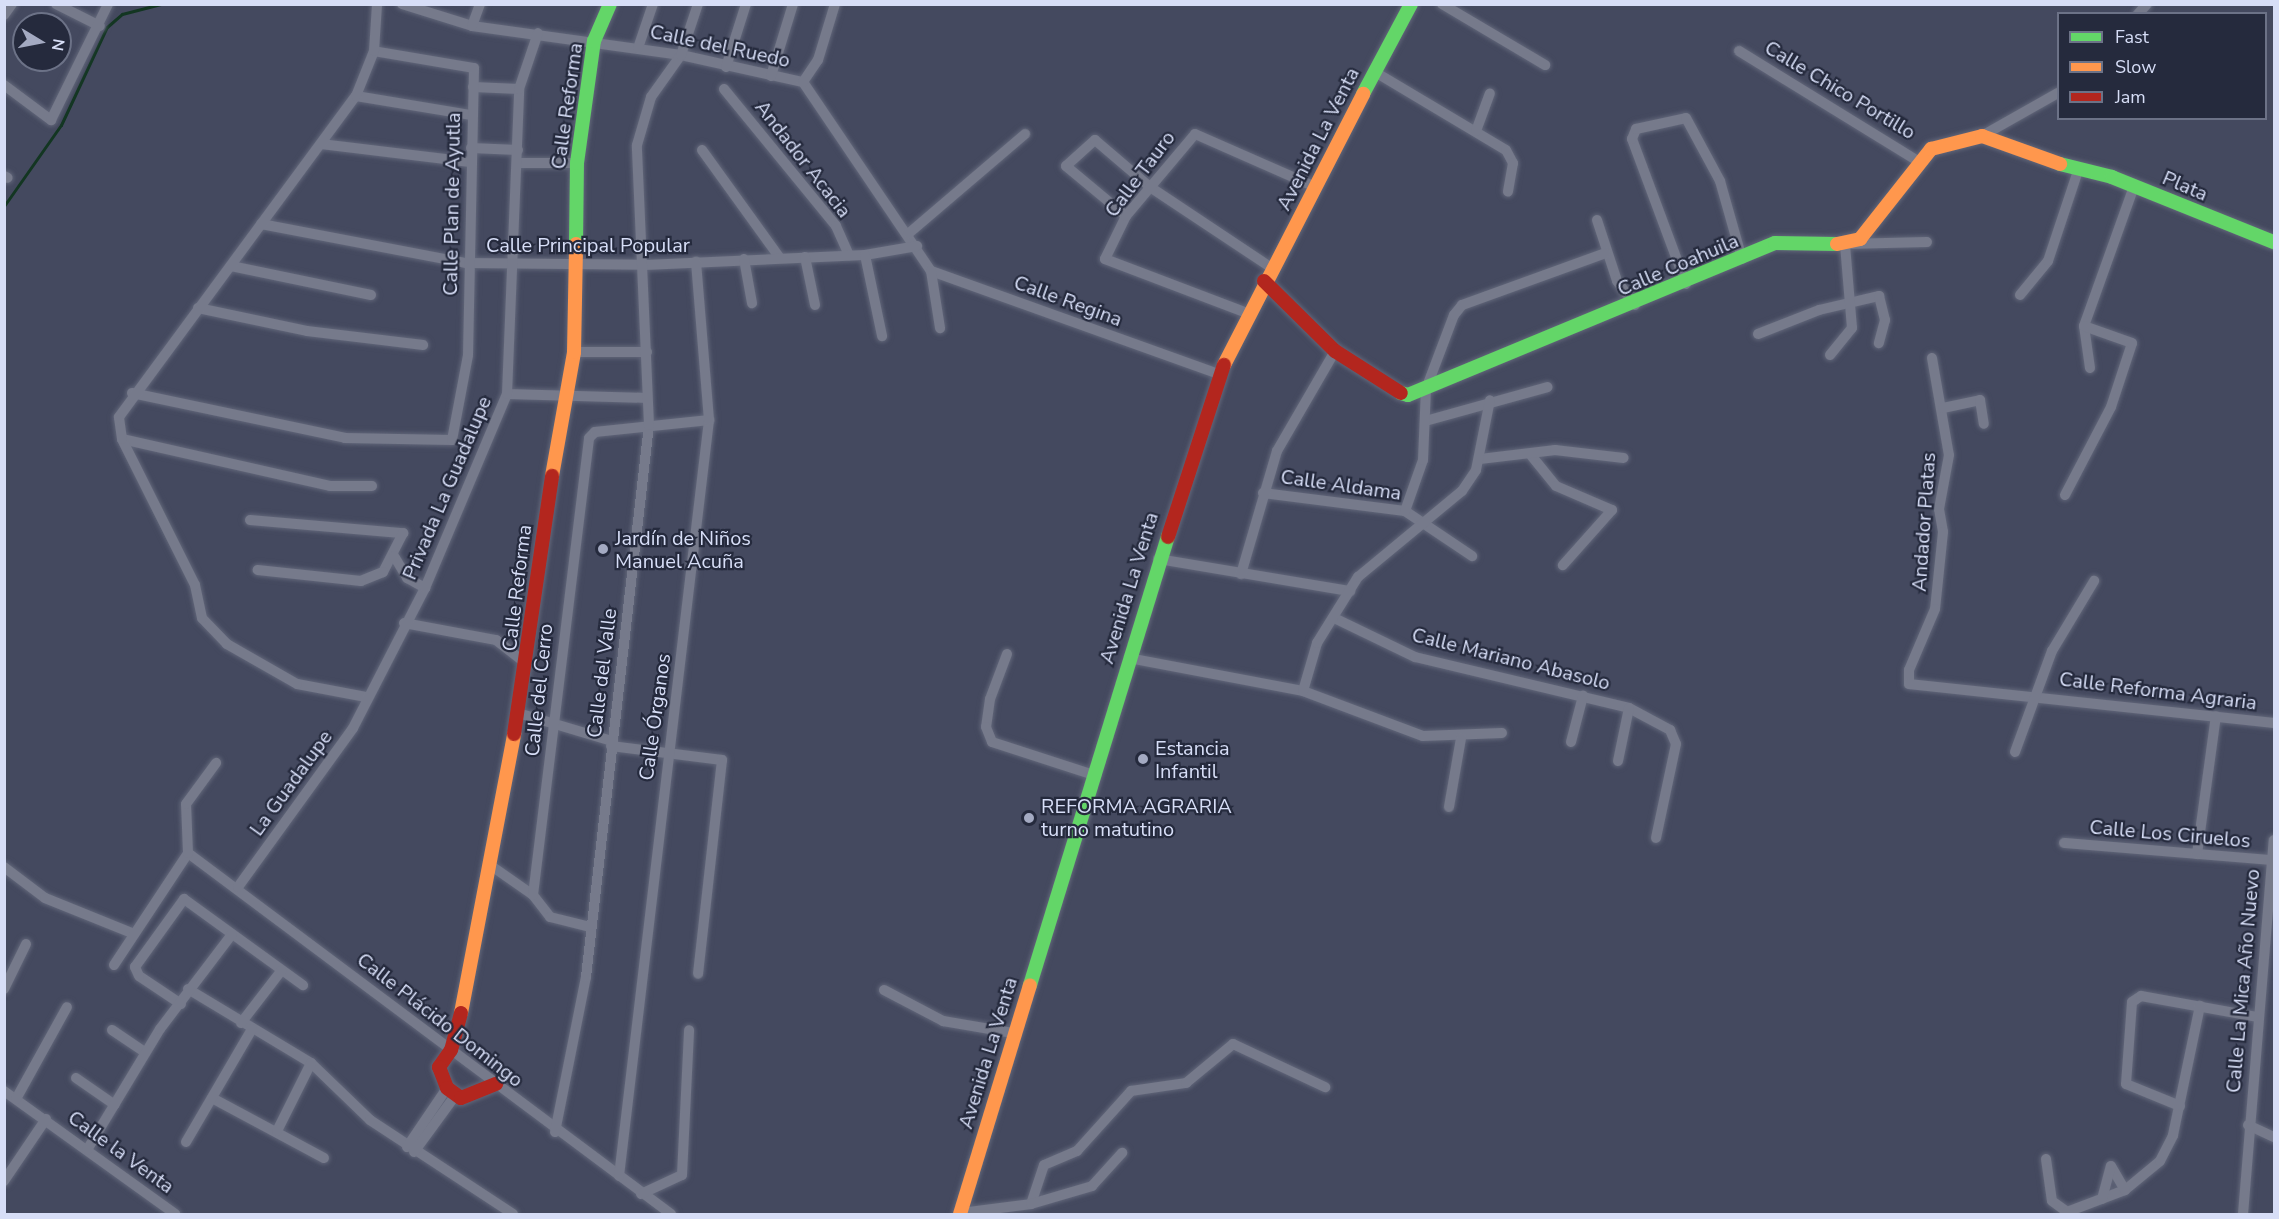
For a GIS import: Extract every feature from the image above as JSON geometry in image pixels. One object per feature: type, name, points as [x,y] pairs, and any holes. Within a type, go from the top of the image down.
[{"type":"street","points":[[4,15],[12,4]]},
{"type":"street","points":[[56,4],[100,26]]},
{"type":"street","points":[[4,85],[51,120],[100,26],[108,4]]},
{"type":"street","points":[[366,697],[297,684],[227,644],[202,618],[195,585],[122,439],[119,417],[132,393],[231,267],[356,96],[374,51],[378,4]]},
{"type":"street","name":"Calle del Ruedo","points":[[402,4],[472,26],[538,33],[681,55],[726,67],[803,82],[918,246]]},
{"type":"street","points":[[472,26],[480,4]]},
{"type":"street","name":"Calle Reforma","points":[[451,1092],[439,1067],[451,1050],[490,865],[527,664],[539,552],[574,352],[579,266],[577,163],[594,41],[610,4]]},
{"type":"street","points":[[638,48],[653,4]]},
{"type":"street","name":"Calle del Valle","points":[[555,1132],[575,1051],[649,425],[646,398],[645,265],[636,209],[637,145],[651,97],[681,55],[698,4]]},
{"type":"street","points":[[726,67],[746,4]]},
{"type":"street","points":[[771,76],[793,4]]},
{"type":"street","points":[[803,82],[818,60],[835,4]]},
{"type":"street","name":"Avenida La Venta","points":[[961,1214],[1012,1033],[1094,774],[1158,559],[1219,374],[1247,313],[1316,187],[1411,4]]},
{"type":"street","points":[[1442,4],[1545,65]]},
{"type":"street","name":"Privada La Guadalupe","points":[[366,697],[404,623],[425,588],[507,394],[518,163],[519,89],[538,33]]},
{"type":"street","name":"Calle Plan de Ayutla","points":[[132,393],[345,438],[452,440],[468,355],[466,264],[473,87],[471,66],[374,51]]},
{"type":"street","name":"Calle Chico Portillo","points":[[1739,51],[1921,163]]},
{"type":"street","points":[[1375,72],[1476,131],[1512,157],[1508,192]]},
{"type":"street","points":[[473,87],[519,89]]},
{"type":"street","name":"Andador Acacia","points":[[724,89],[836,226],[849,255]]},
{"type":"street","points":[[1476,131],[1490,93]]},
{"type":"street","points":[[1845,244],[1860,239],[1921,163],[1942,144],[1982,136],[2057,94]]},
{"type":"street","points":[[356,96],[471,115]]},
{"type":"street","points":[[1686,284],[1633,133],[1681,116],[1720,181],[1742,259]]},
{"type":"street","points":[[908,234],[1025,134]]},
{"type":"street","name":"Calle Tauro","points":[[1247,313],[1105,259],[1126,216],[1196,134],[1316,187]]},
{"type":"street","name":"Plata","points":[[1982,136],[2134,186],[2274,242]]},
{"type":"street","points":[[1126,216],[1066,166],[1095,140],[1150,187],[1272,267]]},
{"type":"street","points":[[321,144],[470,162]]},
{"type":"street","points":[[471,148],[518,150]]},
{"type":"street","points":[[702,150],[780,258]]},
{"type":"street","points":[[518,163],[577,163]]},
{"type":"street","points":[[2020,295],[2048,261],[2079,168]]},
{"type":"street","points":[[2090,368],[2084,326],[2134,186]]},
{"type":"street","points":[[1597,220],[1606,253],[1635,305]]},
{"type":"street","name":"Calle Principal Popular","points":[[261,224],[466,264],[645,265],[865,255],[918,246]]},
{"type":"street","points":[[1845,244],[1927,242]]},
{"type":"street","name":"Calle Coahuila","points":[[1426,389],[1686,284],[1775,243],[1845,244]]},
{"type":"street","points":[[1830,355],[1852,328],[1852,303],[1845,244]]},
{"type":"street","points":[[918,246],[932,271],[940,328]]},
{"type":"street","points":[[1405,511],[1424,460],[1429,420],[1426,389],[1462,305],[1606,253]]},
{"type":"street","points":[[865,255],[882,336]]},
{"type":"street","points":[[806,257],[815,305]]},
{"type":"street","points":[[744,259],[752,303]]},
{"type":"street","name":"Calle Órganos","points":[[618,1176],[666,752],[709,420],[696,262]]},
{"type":"street","points":[[231,267],[370,294]]},
{"type":"street","name":"Calle Regina","points":[[932,271],[1219,374]]},
{"type":"street","points":[[1264,281],[1335,351],[1390,390],[1408,395],[1426,389]]},
{"type":"street","points":[[1758,333],[1852,303],[1882,299],[1885,320],[1879,343]]},
{"type":"street","points":[[198,308],[307,331],[423,345]]},
{"type":"street","points":[[2065,495],[2111,407],[2132,343],[2084,326]]},
{"type":"street","points":[[1241,574],[1263,493],[1291,420],[1335,351]]},
{"type":"street","points":[[574,352],[647,352]]},
{"type":"street","name":"Andador Platas","points":[[1909,684],[1909,670],[1936,598],[1943,532],[1939,509],[1949,455],[1943,408],[1932,358]]},
{"type":"street","points":[[1429,420],[1490,400],[1548,387]]},
{"type":"street","points":[[507,394],[646,398]]},
{"type":"street","points":[[1303,691],[1317,643],[1363,571],[1427,522],[1462,491],[1480,459],[1490,400]]},
{"type":"street","points":[[1943,408],[1980,400],[1984,424]]},
{"type":"street","points":[[649,425],[709,420]]},
{"type":"street","name":"Calle del Cerro","points":[[533,895],[589,438],[649,425]]},
{"type":"street","points":[[122,439],[330,486],[372,486]]},
{"type":"street","points":[[1480,459],[1555,450],[1624,458]]},
{"type":"street","points":[[1530,454],[1556,486],[1611,510],[1563,565]]},
{"type":"street","name":"Calle Aldama","points":[[1263,493],[1405,511],[1427,522],[1472,556]]},
{"type":"street","points":[[250,520],[403,533],[394,556],[383,572],[362,581],[258,570]]},
{"type":"street","points":[[394,556],[407,578],[425,588]]},
{"type":"street","points":[[1158,559],[1350,591]]},
{"type":"street","points":[[2015,752],[2052,651],[2094,581]]},
{"type":"street","name":"Calle Mariano Abasolo","points":[[1334,618],[1415,657],[1629,708],[1676,737],[1656,838]]},
{"type":"street","points":[[404,623],[496,640],[527,664]]},
{"type":"street","points":[[1007,654],[986,727],[992,742],[1017,753],[1094,774]]},
{"type":"street","points":[[1129,658],[1303,691],[1422,736],[1461,738],[1502,733]]},
{"type":"street","name":"Calle Reforma Agraria","points":[[1909,684],[2037,694],[2274,723]]},
{"type":"street","points":[[1571,742],[1583,696]]},
{"type":"street","name":"La Guadalupe","points":[[238,887],[353,728],[366,697]]},
{"type":"street","points":[[1618,761],[1629,708]]},
{"type":"street","points":[[518,713],[612,744],[722,760],[698,974]]},
{"type":"street","points":[[2197,854],[2216,716]]},
{"type":"street","points":[[1449,807],[1461,738]]},
{"type":"street","points":[[114,965],[188,853],[186,804],[216,763]]},
{"type":"street","name":"Calle La Mica Año Nuevo","points":[[2243,1215],[2248,1125],[2274,840]]},
{"type":"street","name":"Calle Los Ciruelos","points":[[2064,843],[2272,860]]},
{"type":"street","name":"Calle Plácido Domingo","points":[[188,853],[238,887],[496,1084],[555,1132],[671,1214]]},
{"type":"street","points":[[490,865],[533,895],[557,921],[590,927]]},
{"type":"street","points":[[4,867],[45,898],[134,934]]},
{"type":"street","points":[[181,1004],[139,976],[139,956],[184,899],[303,985]]},
{"type":"street","points":[[87,1150],[145,1052],[181,1004],[188,989],[232,934]]},
{"type":"street","points":[[4,989],[26,944]]},
{"type":"street","points":[[241,1023],[281,970]]},
{"type":"street","points":[[188,989],[241,1023],[311,1063],[410,1149],[513,1215]]},
{"type":"street","points":[[884,990],[943,1021],[1012,1033]]},
{"type":"street","points":[[2180,1106],[2126,1084],[2132,1002],[2141,996],[2258,1017]]},
{"type":"street","points":[[2046,1159],[2052,1201],[2060,1209],[2086,1209],[2125,1190],[2160,1161],[2180,1106],[2200,1006]]},
{"type":"street","points":[[16,1099],[67,1007]]},
{"type":"street","points":[[186,1142],[252,1029]]},
{"type":"street","points":[[112,1030],[145,1052]]},
{"type":"street","points":[[641,1194],[682,1175],[689,1030]]},
{"type":"street","points":[[1031,1204],[1044,1165],[1077,1151],[1131,1091],[1186,1083],[1233,1044],[1325,1087]]},
{"type":"street","points":[[277,1131],[311,1063]]},
{"type":"street","points":[[76,1078],[114,1105]]},
{"type":"street","points":[[410,1149],[451,1092],[470,1098],[496,1084]]},
{"type":"street","name":"Calle la Venta","points":[[4,1091],[46,1119],[175,1215]]},
{"type":"street","points":[[212,1098],[324,1158]]},
{"type":"street","points":[[4,1181],[46,1119]]},
{"type":"street","points":[[2248,1125],[2274,1137]]},
{"type":"street","points":[[961,1214],[1031,1204],[1092,1186],[1122,1153]]},
{"type":"street","points":[[2103,1199],[2111,1166],[2125,1190]]},
{"type":"waterway","points":[[4,206],[61,125],[107,27],[122,14],[161,4]]},
{"type":"traffic: fast","points":[[576,244],[577,163],[594,41],[610,4]]},
{"type":"traffic: fast","points":[[1363,94],[1411,4]]},
{"type":"traffic: fast","points":[[2060,164],[2112,177],[2274,242]]},
{"type":"traffic: fast","points":[[1401,393],[1408,395],[1775,243],[1837,244]]},
{"type":"traffic: fast","points":[[1030,985],[1168,537]]},
{"type":"traffic: slow","points":[[1224,365],[1363,94]]},
{"type":"traffic: slow","points":[[1837,244],[1860,239],[1931,149],[1982,136],[2060,164]]},
{"type":"traffic: slow","points":[[552,476],[574,352],[576,244]]},
{"type":"traffic: slow","points":[[461,1013],[514,734]]},
{"type":"traffic: slow","points":[[960,1214],[1030,985]]},
{"type":"traffic: jam","points":[[1264,281],[1335,351],[1401,393]]},
{"type":"traffic: jam","points":[[1168,537],[1224,365]]},
{"type":"traffic: jam","points":[[514,734],[552,476]]},
{"type":"traffic: jam","points":[[461,1013],[451,1050],[439,1067],[447,1088],[461,1098],[496,1084]]},
{"type":"place","name":"Jardín de Niños Manuel Acuña","points":[[603,549]]},
{"type":"place","name":"Estancia Infantil","points":[[1143,759]]},
{"type":"place","name":"REFORMA AGRARIA turno matutino","points":[[1029,818]]}]
